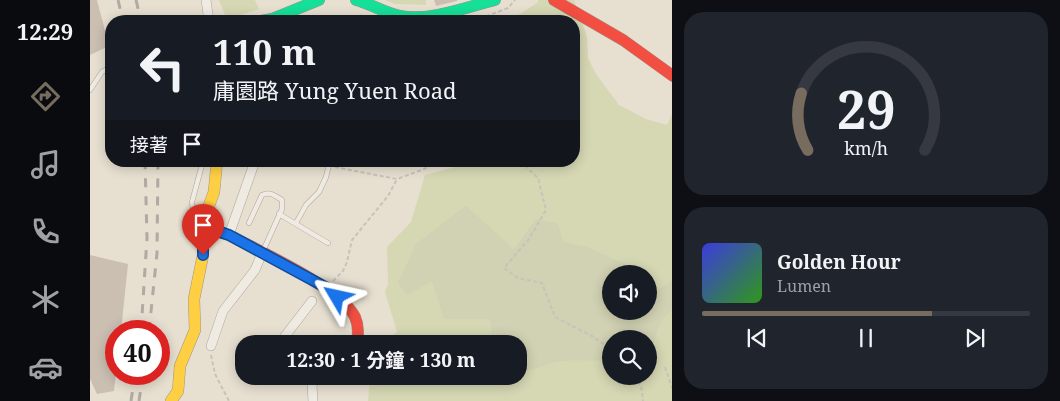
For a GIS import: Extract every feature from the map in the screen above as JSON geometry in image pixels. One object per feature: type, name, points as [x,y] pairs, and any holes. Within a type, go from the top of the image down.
[{"type":"street","points":[[206,0],[208,15]]},
{"type":"street","points":[[282,15],[319,0]]},
{"type":"street","points":[[356,0],[380,10],[399,15]]},
{"type":"street","points":[[431,15],[495,0]]},
{"type":"street","points":[[554,0],[624,40],[672,76]]},
{"type":"street","points":[[171,401],[178,391],[180,366],[195,330],[194,299],[203,255],[203,222],[214,192],[216,167]]},
{"type":"street","points":[[229,235],[253,167]]},
{"type":"street","points":[[203,222],[327,288],[348,306],[357,322],[359,335]]},
{"type":"street","points":[[211,346],[223,312],[255,270],[262,253]]},
{"type":"street","points":[[287,335],[312,301]]},
{"type":"street","points":[[312,385],[313,401]]},
{"type":"lane","points":[[90,90],[105,70]]},
{"type":"lane","points":[[201,167],[192,202],[194,216],[203,222]]},
{"type":"lane","points":[[296,224],[306,205],[319,192],[328,167]]},
{"type":"lane","points":[[249,223],[262,195],[272,193],[282,200],[283,204],[280,214],[262,253]]},
{"type":"lane","points":[[280,214],[328,243]]},
{"type":"path","points":[[490,15],[508,8],[515,0]]},
{"type":"path","points":[[347,167],[397,179],[428,167]]},
{"type":"path","points":[[526,167],[538,178],[546,210],[529,239],[504,268],[518,278],[542,283],[555,317],[602,343]]},
{"type":"path","points":[[327,288],[343,271],[352,240],[388,196],[397,179]]},
{"type":"path","points":[[211,346],[212,364],[215,374],[229,401]]},
{"type":"path","points":[[665,367],[672,391]]},
{"type":"path","points":[[641,385],[643,401]]},
{"type":"green space","points":[[219,0],[255,0],[259,9],[240,15],[225,15]]},
{"type":"green space","points":[[385,0],[426,0],[426,5],[395,4]]},
{"type":"green space","points":[[538,0],[574,0],[579,15],[517,15],[538,2]]},
{"type":"green space","points":[[580,17],[587,37],[588,58],[596,74],[619,105],[646,119],[667,125],[672,114],[672,401],[368,401],[369,385],[527,385],[527,335],[393,335],[397,332],[385,292],[388,284],[387,247],[411,222],[425,175],[455,167],[580,167]]},
{"type":"green space","points":[[466,206],[514,249],[536,219],[558,224],[563,242],[589,248],[627,265],[602,265],[602,320],[657,320],[657,290],[672,281],[672,310],[661,321],[657,332],[657,330],[602,330],[602,361],[563,361],[527,370],[527,335],[492,335],[490,319],[444,319],[432,281],[407,295],[398,283],[416,244]]},
{"type":"building","points":[[90,0],[97,0],[105,31],[105,48],[90,55]]},
{"type":"building","points":[[434,0],[457,0],[457,1],[436,6]]},
{"type":"building","points":[[90,255],[128,264],[122,320],[105,320],[105,385],[115,385],[114,391],[97,394],[90,379]]},
{"type":"railway","points":[[118,0],[122,15]]},
{"type":"railway","points":[[136,0],[140,15]]},
{"type":"railway","points":[[142,320],[147,238],[145,167]]},
{"type":"railway","points":[[150,320],[157,253],[158,167]]},
{"type":"railway","points":[[131,401],[133,385]]},
{"type":"railway","points":[[139,401],[141,385]]},
{"type":"traffic: fast","points":[[282,15],[319,0]]},
{"type":"traffic: fast","points":[[356,0],[394,15]]},
{"type":"traffic: fast","points":[[435,15],[495,0]]},
{"type":"traffic: slow","points":[[171,401],[178,391],[180,366],[195,330],[194,299],[203,255],[203,222],[214,192],[216,167]]},
{"type":"traffic: jam","points":[[554,0],[580,15]]},
{"type":"traffic: jam","points":[[580,15],[623,40],[672,75]]},
{"type":"traffic: jam","points":[[203,222],[317,282],[347,306],[355,317],[358,335]]},
{"type":"route","points":[[203,255],[203,222],[327,288],[337,297]]}]
